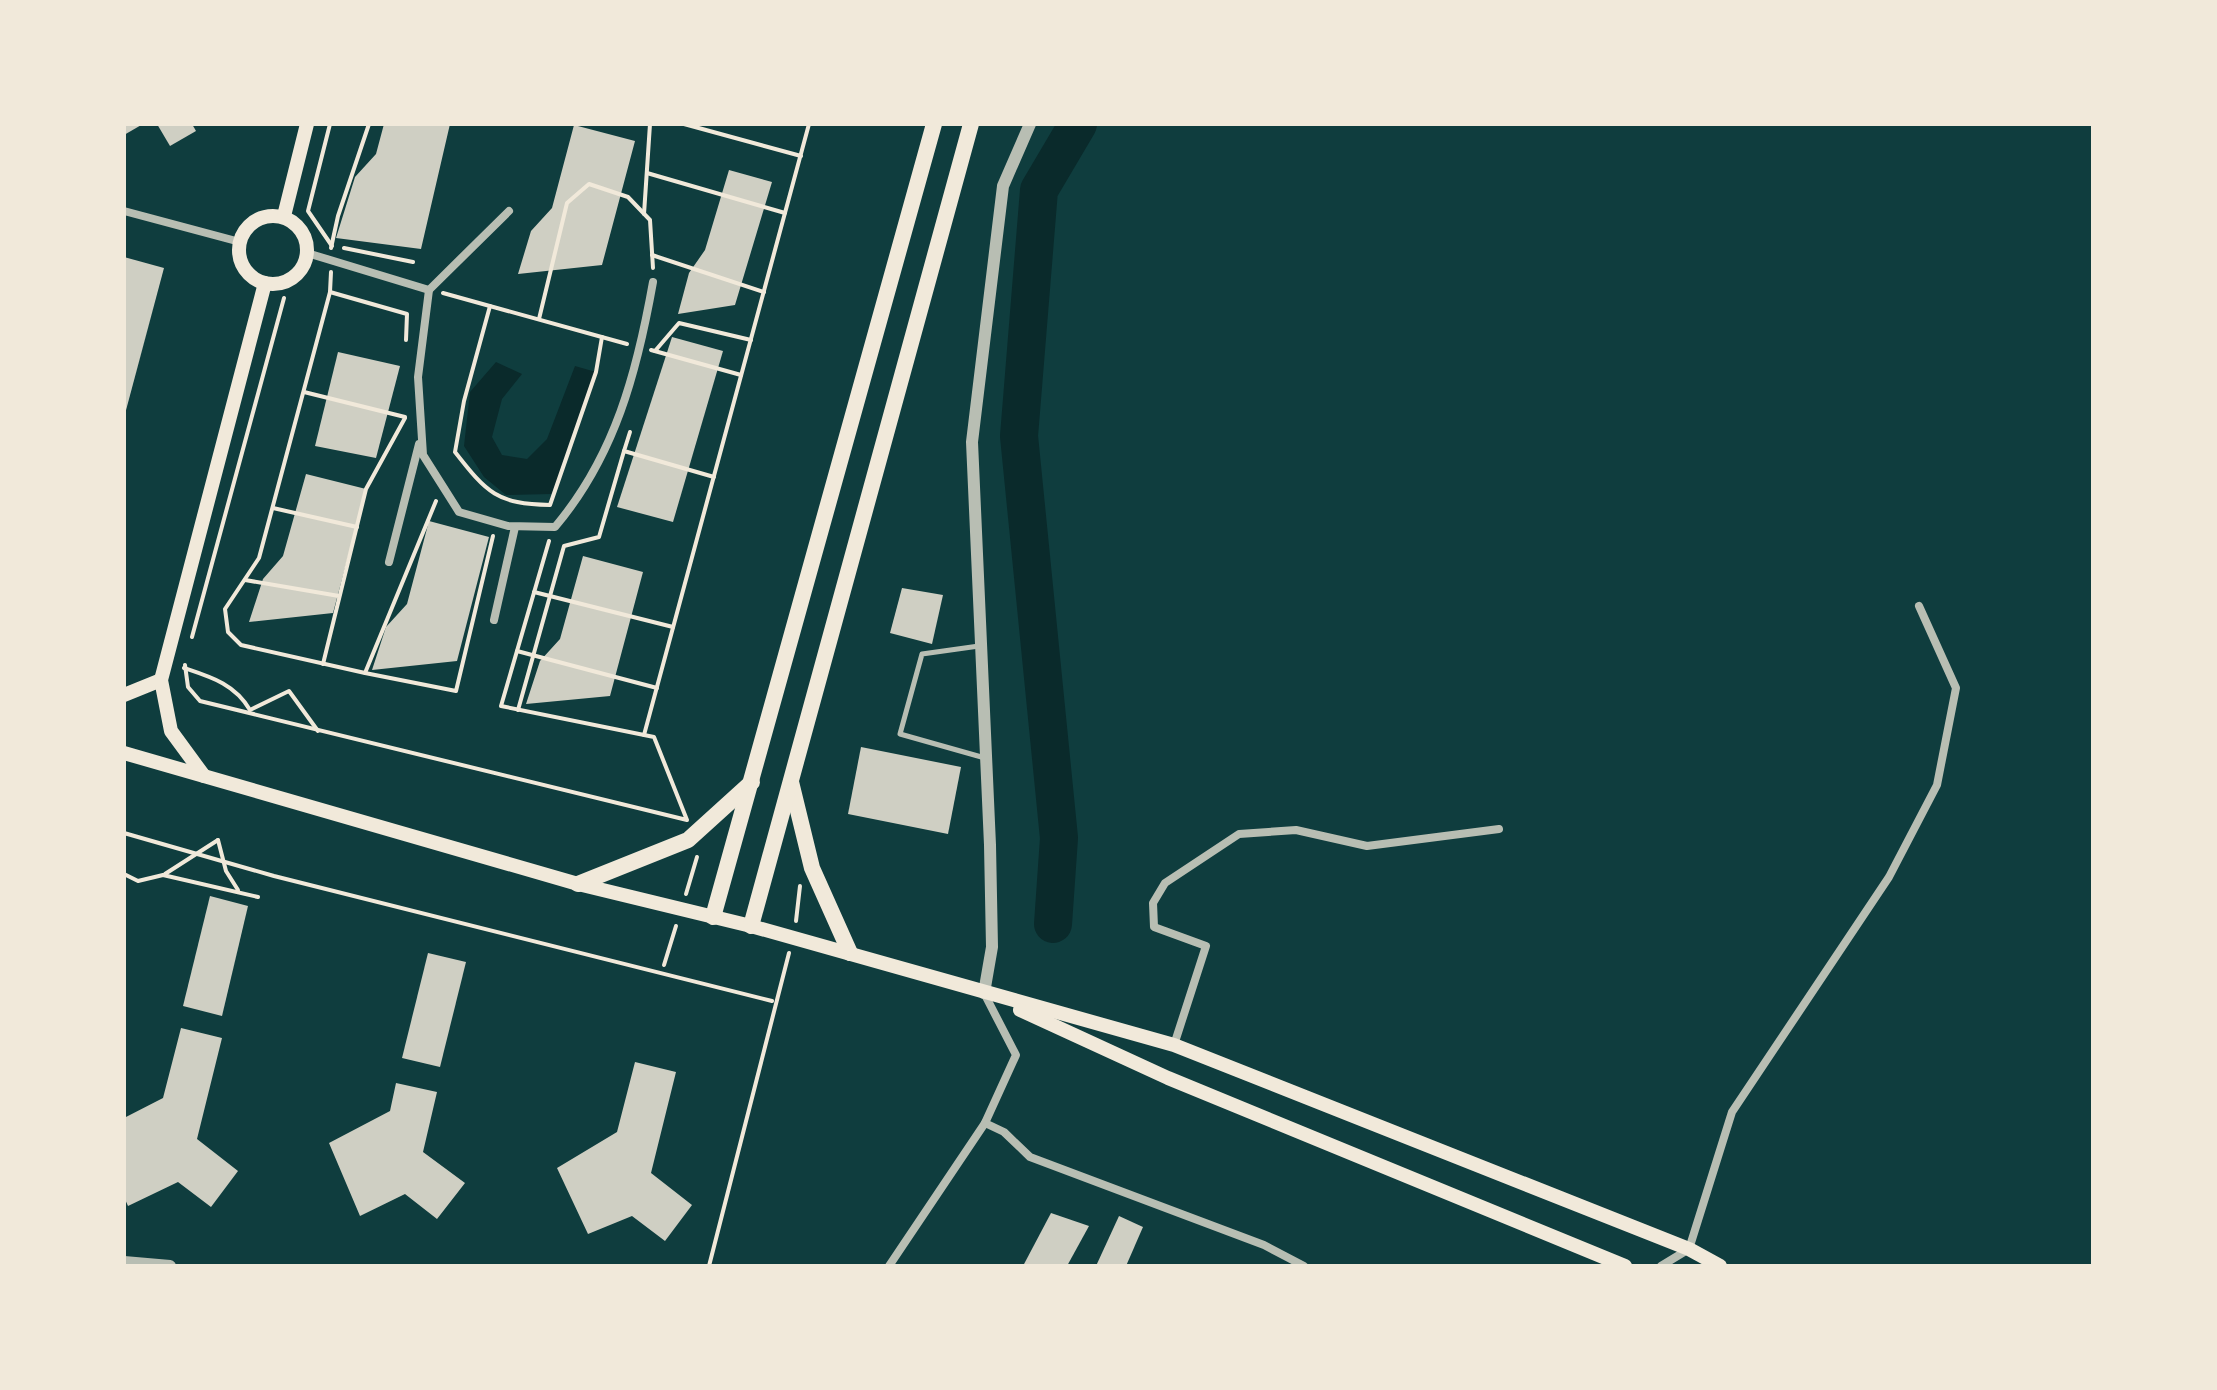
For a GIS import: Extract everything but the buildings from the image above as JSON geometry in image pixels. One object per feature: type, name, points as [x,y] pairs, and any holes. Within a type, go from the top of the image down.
[{"type":"highway","points":[[713,917],[754,781],[934,124]]},
{"type":"highway","points":[[751,926],[971,124]]},
{"type":"highway","points":[[791,780],[812,868],[850,953]]},
{"type":"highway","points":[[578,884],[688,840],[754,781]]},
{"type":"main road","points":[[284,216],[307,124]]},
{"type":"main road","points":[[284,216],[304,235],[307,253],[294,277],[285,282],[265,283],[255,279],[241,263],[240,242],[251,223],[261,218],[284,216]]},
{"type":"main road","points":[[204,776],[171,731],[161,680],[265,283]]},
{"type":"main road","points":[[124,695],[161,680]]},
{"type":"main road","points":[[124,753],[578,884],[751,926],[1174,1045],[1689,1249],[1720,1266]]},
{"type":"main road","points":[[984,993],[1168,1078],[1625,1266]]},
{"type":"street","points":[[889,1266],[985,1123],[1016,1055],[984,993],[992,947],[972,442],[1003,186],[1030,124]]},
{"type":"street","points":[[124,211],[240,242]]},
{"type":"street","points":[[509,211],[429,290],[418,377],[423,455],[459,512],[515,527],[555,527],[581,497],[611,442],[641,347],[653,282]]},
{"type":"street","points":[[307,253],[429,290]]},
{"type":"street","points":[[389,562],[422,435]]},
{"type":"street","points":[[494,620],[515,527]]},
{"type":"street","points":[[1661,1266],[1689,1249],[1732,1112],[1889,877],[1937,785],[1956,688],[1919,606]]},
{"type":"street","points":[[1174,1045],[1206,946],[1154,927],[1153,903],[1165,883],[1239,834],[1296,830],[1367,846],[1499,829]]},
{"type":"street","points":[[985,1123],[1004,1132],[1030,1157],[1264,1245],[1304,1266]]},
{"type":"street","points":[[124,1262],[170,1266]]},
{"type":"lane","points":[[981,645],[922,654],[900,734],[986,758]]},
{"type":"path","points":[[330,124],[308,211],[331,245],[413,262]]},
{"type":"path","points":[[369,124],[338,216],[331,245],[330,292],[273,508],[259,558],[225,609],[228,632],[241,645],[456,691],[496,523]]},
{"type":"path","points":[[644,214],[650,124]]},
{"type":"path","points":[[684,124],[801,156]]},
{"type":"path","points":[[644,735],[809,124]]},
{"type":"path","points":[[647,173],[785,213]]},
{"type":"path","points":[[539,319],[567,203],[589,184],[628,197],[650,220],[653,282]]},
{"type":"path","points":[[652,255],[764,292]]},
{"type":"path","points":[[429,290],[741,375]]},
{"type":"path","points":[[330,292],[407,314],[406,344]]},
{"type":"path","points":[[192,638],[284,298]]},
{"type":"path","points":[[490,306],[464,401],[455,452],[485,491],[516,504],[550,505],[596,372],[602,337]]},
{"type":"path","points":[[651,365],[655,351],[679,323],[751,340]]},
{"type":"path","points":[[304,392],[405,418]]},
{"type":"path","points":[[323,664],[366,489],[405,418],[406,403]]},
{"type":"path","points":[[518,710],[564,546],[599,537],[633,422]]},
{"type":"path","points":[[624,451],[714,477]]},
{"type":"path","points":[[365,673],[439,495]]},
{"type":"path","points":[[273,508],[357,527]]},
{"type":"path","points":[[188,653],[184,668],[188,687],[200,701],[687,820],[654,737],[501,706],[551,534]]},
{"type":"path","points":[[245,580],[339,596]]},
{"type":"path","points":[[534,592],[673,627]]},
{"type":"path","points":[[517,651],[657,688]]},
{"type":"path","points":[[184,668],[217,679],[241,694],[250,710],[289,691],[319,732]]},
{"type":"path","points":[[124,833],[274,876],[772,1001]]},
{"type":"path","points":[[124,874],[138,881],[163,875],[218,840],[226,871],[240,892]]},
{"type":"path","points":[[709,1266],[793,938],[803,875],[812,868]]},
{"type":"path","points":[[163,875],[258,897]]},
{"type":"water","points":[[496,362],[522,374],[502,399],[492,437],[502,455],[527,459],[547,439],[575,366],[596,372],[552,494],[506,495],[484,477],[464,446],[470,392]]},
{"type":"waterway","points":[[1053,924],[1059,838],[1019,436],[1039,190],[1078,124]]}]
